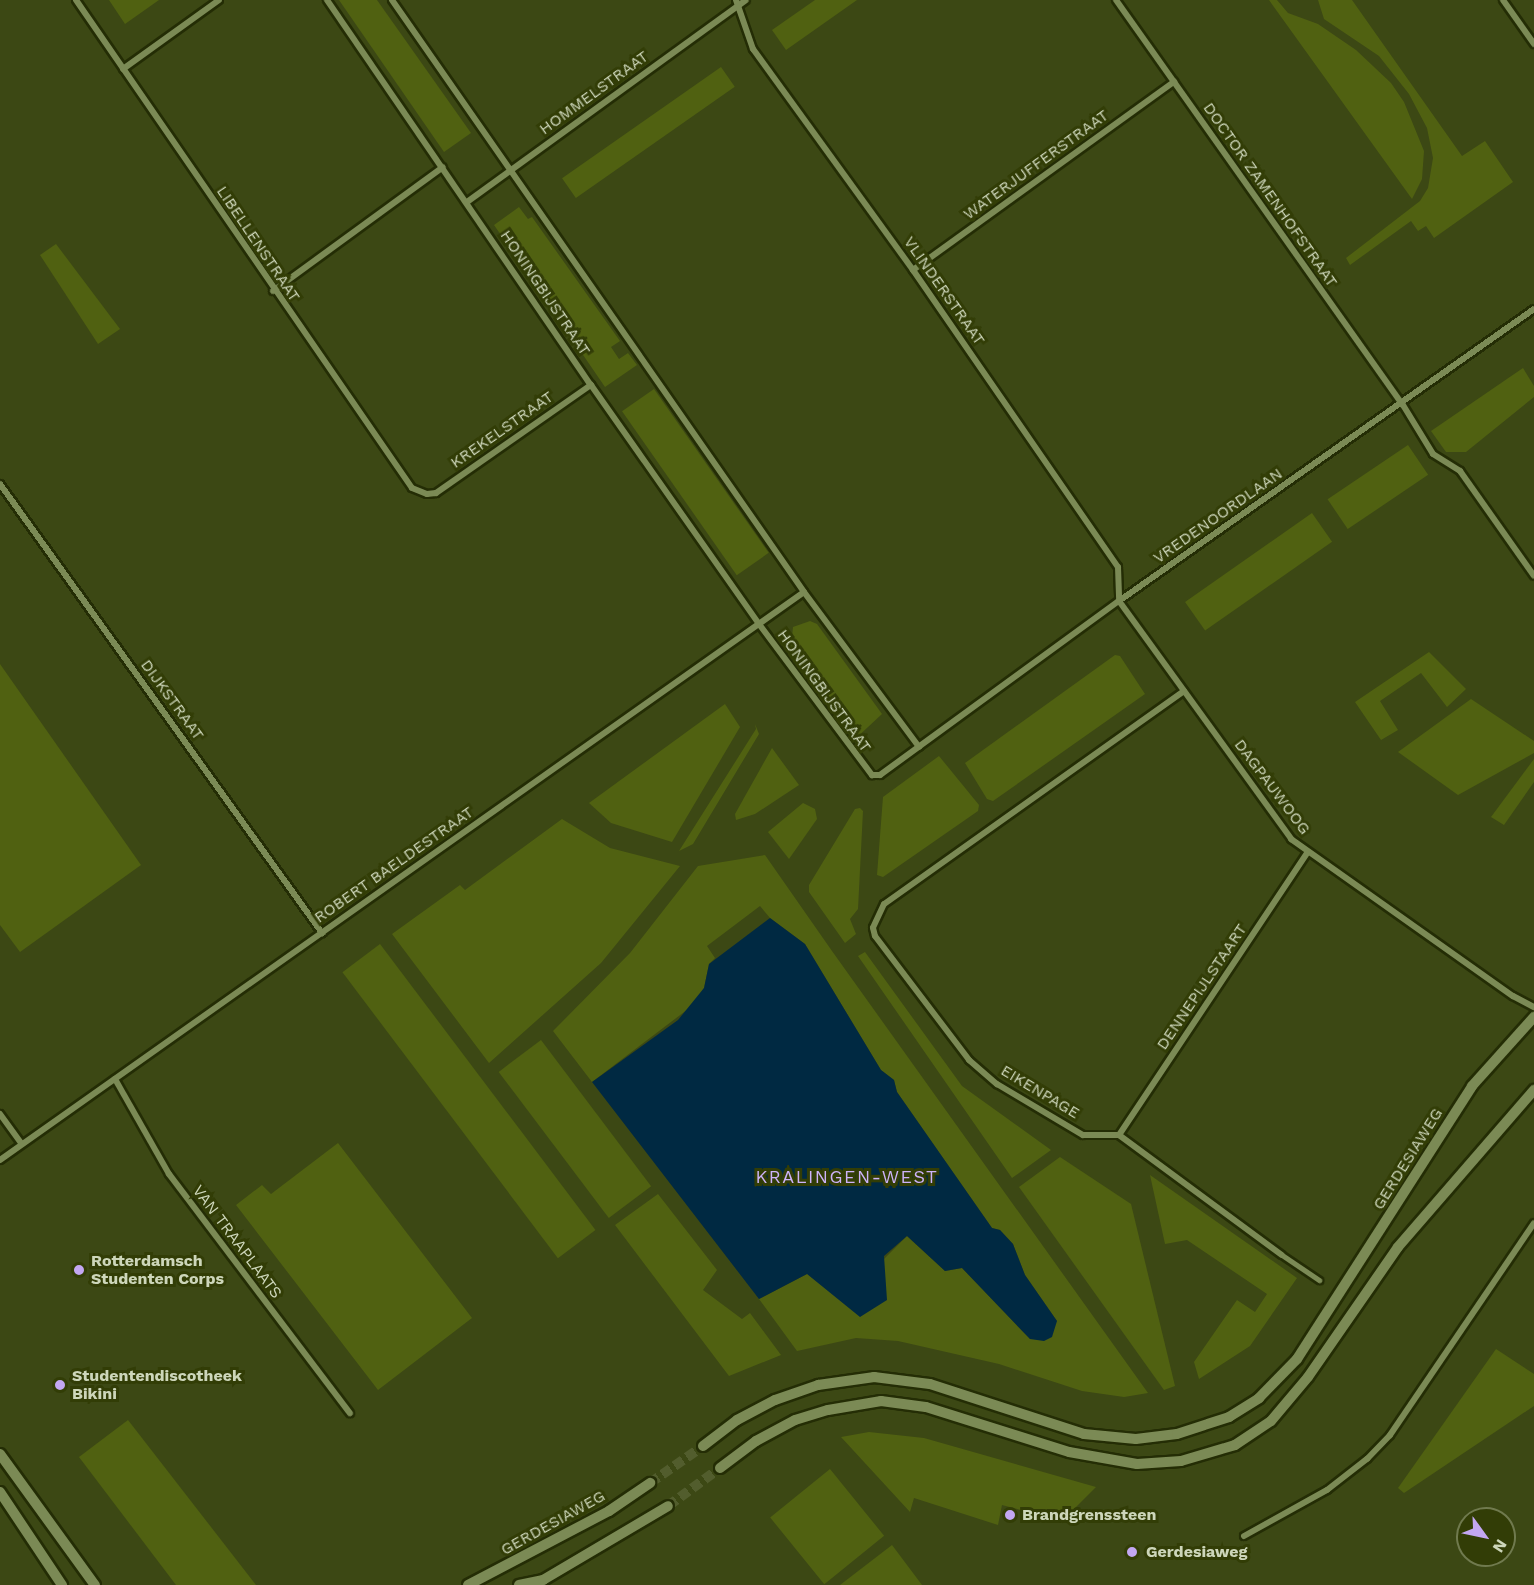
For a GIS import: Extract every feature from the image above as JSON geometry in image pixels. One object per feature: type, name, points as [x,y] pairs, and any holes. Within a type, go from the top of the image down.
[{"type":"street","name":"LIBELLENSTRAAT","points":[[76,0],[273,291],[412,488],[427,494]]},
{"type":"street","points":[[123,69],[219,0]]},
{"type":"street","name":"HONINGBIJSTRAAT","points":[[327,0],[591,385],[759,624],[866,771],[880,775],[919,747]]},
{"type":"street","points":[[392,0],[804,592],[919,747]]},
{"type":"street","name":"HOMMELSTRAAT","points":[[467,202],[737,3],[746,0]]},
{"type":"street","name":"DOCTOR ZAMENHOFSTRAAT","points":[[1116,0],[1403,405],[1433,454],[1460,471],[1534,576]]},
{"type":"street","points":[[1503,0],[1534,44]]},
{"type":"street","name":"VLINDERSTRAAT","points":[[737,3],[753,49],[913,270],[1118,567],[1119,601]]},
{"type":"street","name":"WATERJUFFERSTRAAT","points":[[913,270],[1174,82]]},
{"type":"street","points":[[273,291],[443,167]]},
{"type":"street","name":"VREDENOORDLAAN","points":[[919,747],[1119,601],[1403,405],[1534,309]]},
{"type":"street","name":"KREKELSTRAAT","points":[[427,494],[436,493],[591,385]]},
{"type":"street","name":"DIJKSTRAAT","points":[[0,484],[322,933]]},
{"type":"street","name":"ROBERT BAELDESTRAAT","points":[[0,1160],[804,592]]},
{"type":"street","name":"DAGPAUWOOG","points":[[1119,601],[1291,839],[1307,853],[1513,996],[1534,1006]]},
{"type":"street","name":"EIKENPAGE","points":[[1119,1135],[1083,1135],[997,1083],[969,1060],[875,936],[874,922],[884,904],[1184,690]]},
{"type":"street","name":"DENNEPIJLSTAART","points":[[1119,1135],[1307,853]]},
{"type":"street","name":"GERDESIAWEG","points":[[703,1446],[737,1420],[775,1400],[818,1385],[874,1377],[930,1384],[1095,1435],[1136,1440],[1177,1434],[1229,1417],[1259,1398],[1297,1359],[1472,1086],[1534,1017]]},
{"type":"street","name":"VAN TRAAPLAATS","points":[[116,1079],[169,1174],[350,1413]]},
{"type":"street","points":[[720,1468],[756,1441],[795,1420],[828,1410],[881,1401],[926,1407],[1069,1452],[1137,1464],[1181,1461],[1235,1444],[1271,1421],[1308,1377],[1398,1247],[1534,1090]]},
{"type":"street","points":[[0,1114],[22,1144]]},
{"type":"street","points":[[1119,1135],[1319,1280]]},
{"type":"street","points":[[1244,1536],[1327,1490],[1367,1460],[1389,1435],[1534,1223]]},
{"type":"street","points":[[0,1454],[95,1585]]},
{"type":"street","name":"GERDESIAWEG","points":[[468,1585],[609,1511],[650,1483]]},
{"type":"street","points":[[0,1492],[62,1585]]},
{"type":"street","points":[[519,1585],[543,1580],[668,1506]]},
{"type":"green space","points":[[109,0],[159,0],[125,24]]},
{"type":"green space","points":[[339,0],[377,0],[471,133],[444,152]]},
{"type":"green space","points":[[815,0],[857,0],[786,50],[772,30]]},
{"type":"green space","points":[[1269,0],[1277,0],[1288,13],[1318,24],[1356,50],[1391,83],[1404,102],[1424,151],[1422,179],[1412,199]]},
{"type":"green space","points":[[1318,0],[1352,0],[1462,156],[1485,141],[1513,182],[1434,238],[1426,226],[1418,231],[1411,221],[1350,265],[1346,258],[1420,201],[1428,188],[1433,158],[1427,128],[1409,94],[1379,56],[1324,19]]},
{"type":"green space","points":[[721,67],[735,87],[576,198],[562,178]]},
{"type":"green space","points":[[519,207],[528,219],[532,217],[620,341],[611,347],[619,359],[628,353],[637,365],[605,387],[494,225]]},
{"type":"green space","points":[[56,244],[120,329],[98,344],[40,255]]},
{"type":"green space","points":[[1523,368],[1534,386],[1534,397],[1466,452],[1446,452],[1431,431]]},
{"type":"green space","points":[[654,389],[769,553],[737,575],[622,411]]},
{"type":"green space","points":[[1408,445],[1428,475],[1348,529],[1328,499]]},
{"type":"green space","points":[[1312,513],[1332,542],[1205,631],[1185,602]]},
{"type":"green space","points":[[810,621],[817,624],[882,714],[853,741],[791,647],[793,627]]},
{"type":"green space","points":[[1429,652],[1466,689],[1447,707],[1421,673],[1380,701],[1398,730],[1381,740],[1355,702]]},
{"type":"green space","points":[[1115,655],[1120,656],[1145,694],[993,801],[987,799],[965,763]]},
{"type":"green space","points":[[0,664],[141,865],[20,952],[0,925]]},
{"type":"green space","points":[[1471,699],[1534,741],[1534,753],[1458,795],[1398,752]]},
{"type":"green space","points":[[725,704],[740,727],[672,842],[611,823],[589,803]]},
{"type":"green space","points":[[755,724],[759,734],[693,844],[679,851],[756,729]]},
{"type":"green space","points":[[772,748],[799,785],[755,814],[736,820],[735,814]]},
{"type":"green space","points":[[939,756],[979,805],[978,811],[883,877],[877,875],[883,797]]},
{"type":"green space","points":[[1534,759],[1534,782],[1504,825],[1491,817]]},
{"type":"green space","points":[[803,803],[815,809],[817,819],[789,859],[768,832]]},
{"type":"green space","points":[[860,808],[863,811],[858,909],[850,919],[856,934],[845,943],[809,892],[809,885],[855,809]]},
{"type":"green space","points":[[562,819],[610,848],[680,866],[601,963],[489,1063],[392,934],[460,885],[465,890]]},
{"type":"green space","points":[[765,855],[1148,1393],[1124,1397],[1082,1391],[999,1364],[898,1341],[856,1338],[797,1351],[759,1299],[807,1274],[883,1260],[907,1236],[945,1271],[962,1268],[1030,1339],[1057,1321],[1025,1275],[1013,1244],[1000,1230],[992,1228],[897,1092],[894,1080],[881,1070],[805,944],[770,918],[760,906],[707,946],[715,958],[709,964],[704,988],[692,1006],[592,1082],[553,1031],[630,953],[698,866]]},
{"type":"green space","points":[[380,944],[595,1230],[558,1258],[342,972]]},
{"type":"green space","points":[[865,952],[962,1086],[1051,1150],[1012,1178],[858,956]]},
{"type":"green space","points":[[541,1040],[651,1186],[609,1218],[499,1072]]},
{"type":"green space","points":[[338,1143],[472,1318],[378,1390],[236,1205],[262,1185],[271,1194]]},
{"type":"green space","points":[[1060,1157],[1131,1204],[1175,1386],[1164,1390],[1019,1187]]},
{"type":"green space","points":[[1150,1175],[1297,1278],[1250,1346],[1199,1379],[1194,1362],[1237,1300],[1255,1312],[1267,1294],[1187,1240],[1165,1244]]},
{"type":"green space","points":[[658,1194],[717,1270],[703,1290],[742,1319],[750,1313],[781,1355],[729,1376],[615,1225]]},
{"type":"green space","points":[[1496,1349],[1534,1374],[1534,1406],[1404,1493],[1398,1488]]},
{"type":"green space","points":[[128,1420],[256,1585],[176,1585],[79,1457]]},
{"type":"green space","points":[[869,1432],[924,1438],[1096,1487],[1062,1521],[1002,1505],[998,1525],[914,1498],[910,1512],[841,1437]]},
{"type":"green space","points":[[830,1469],[884,1536],[824,1584],[770,1517]]},
{"type":"green space","points":[[892,1545],[922,1585],[840,1585]]},
{"type":"water","points":[[770,918],[805,944],[881,1070],[894,1080],[897,1092],[992,1228],[1000,1230],[1013,1244],[1025,1275],[1057,1321],[1052,1337],[1044,1341],[1030,1339],[962,1268],[945,1271],[907,1236],[884,1256],[887,1300],[860,1317],[807,1274],[759,1299],[592,1082],[678,1020],[704,988],[709,964]]},
{"type":"tunnel","points":[[650,1483],[703,1446]]},
{"type":"tunnel","points":[[668,1506],[720,1468]]},
{"type":"place","name":"Rotterdamsch Studenten Corps","points":[[79,1270]]},
{"type":"place","name":"Studentendiscotheek Bikini","points":[[60,1385]]},
{"type":"place","name":"Brandgrenssteen","points":[[1010,1515]]},
{"type":"place","name":"Gerdesiaweg","points":[[1132,1552]]},
{"type":"district","name":"KRALINGEN-WEST","points":[[847,1177]]}]
